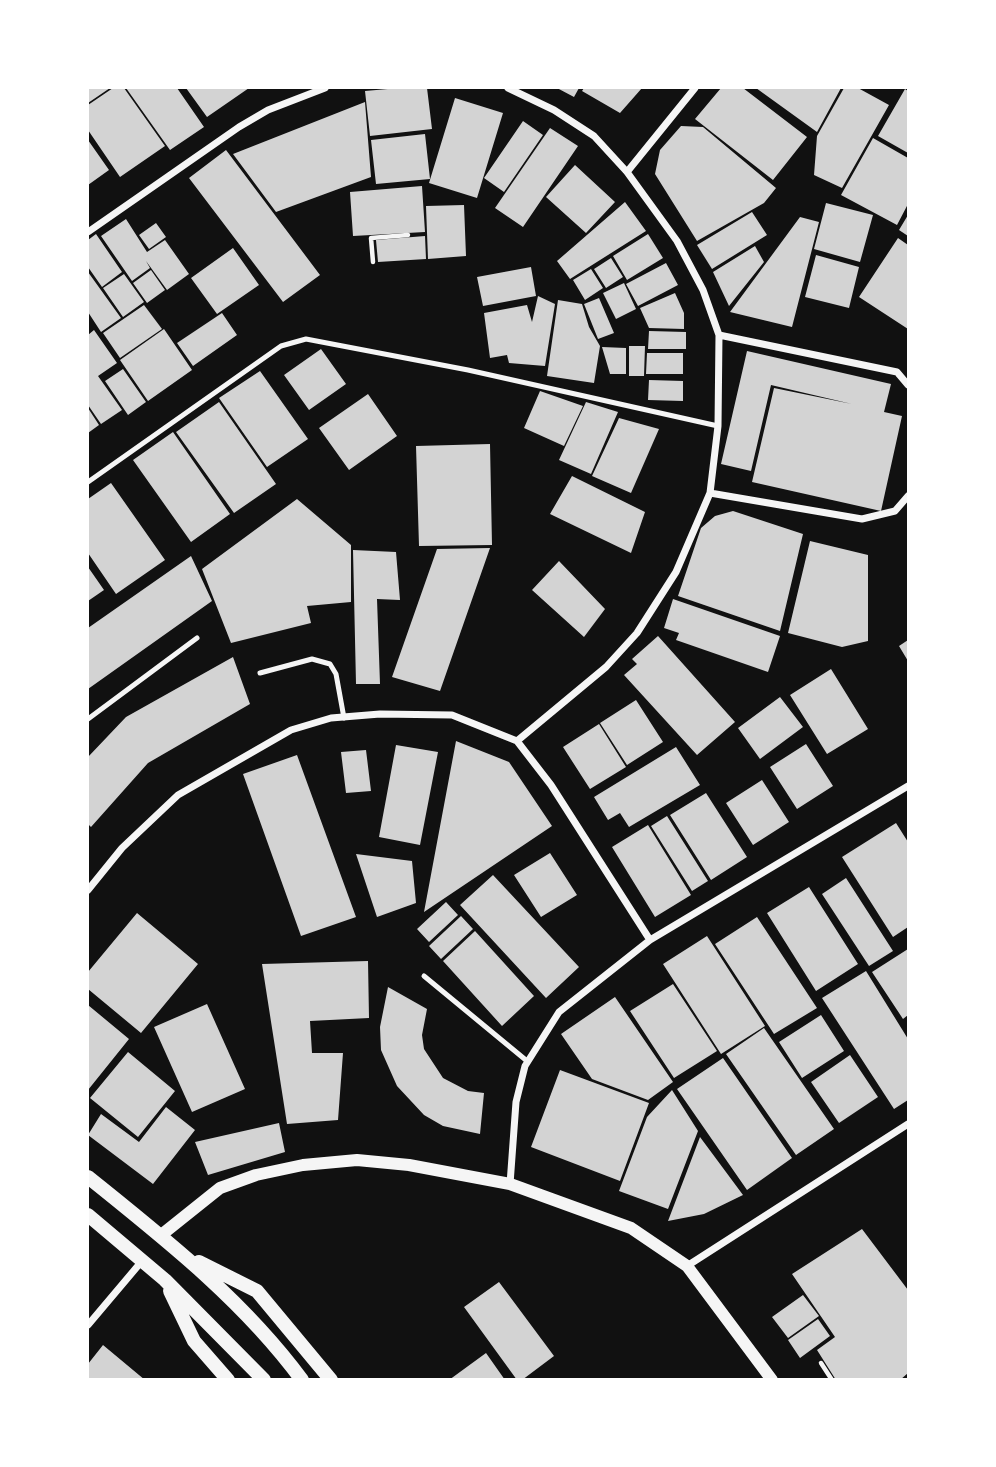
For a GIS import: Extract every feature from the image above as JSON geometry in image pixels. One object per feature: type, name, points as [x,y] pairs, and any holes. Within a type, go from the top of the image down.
[{"type":"main road","points":[[88,1177],[187,1256],[277,1345],[302,1380]]},
{"type":"main road","points":[[88,1214],[165,1280],[264,1380]]},
{"type":"main road","points":[[187,1256],[257,1291],[331,1380]]},
{"type":"main road","points":[[165,1280],[194,1341],[228,1380]]},
{"type":"street","points":[[88,232],[239,127],[268,110],[325,88]]},
{"type":"street","points":[[508,88],[554,110],[594,136],[627,172],[677,242],[703,290],[719,335],[718,426],[710,494],[676,572],[637,633],[606,667],[517,741]]},
{"type":"street","points":[[627,172],[695,88]]},
{"type":"street","points":[[719,335],[897,372],[908,385]]},
{"type":"street","points":[[710,494],[862,519],[895,511],[908,496]]},
{"type":"street","points":[[88,890],[122,848],[178,795],[291,730],[345,718],[380,714],[452,715],[517,741],[551,785],[650,940]]},
{"type":"street","points":[[510,1184],[516,1102],[527,1061],[559,1012],[650,940],[908,786]]},
{"type":"street","points":[[687,1266],[908,1124]]},
{"type":"street","points":[[160,1236],[220,1188],[256,1174],[303,1165],[357,1160],[409,1165],[510,1184],[631,1228],[687,1266],[772,1380]]},
{"type":"street","points":[[88,1325],[143,1261]]},
{"type":"lane","points":[[88,482],[281,346],[306,339],[468,370],[718,426]]},
{"type":"lane","points":[[88,719],[197,638]]},
{"type":"lane","points":[[260,673],[312,659],[330,664],[336,674],[345,718]]},
{"type":"lane","points":[[424,976],[527,1061]]},
{"type":"path","points":[[373,262],[371,238],[408,235]]},
{"type":"path","points":[[821,1363],[832,1380]]},
{"type":"building","points":[[88,88],[110,88],[88,103]]},
{"type":"building","points":[[113,88],[124,88],[165,146],[120,177],[88,130],[88,105]]},
{"type":"building","points":[[126,88],[177,88],[204,127],[170,150]]},
{"type":"building","points":[[186,88],[249,88],[207,117]]},
{"type":"building","points":[[427,88],[432,129],[370,136],[365,91]]},
{"type":"building","points":[[557,88],[579,88],[574,97]]},
{"type":"building","points":[[584,88],[642,88],[620,113],[582,91]]},
{"type":"building","points":[[721,88],[743,88],[807,137],[773,180],[695,119]]},
{"type":"building","points":[[756,88],[841,88],[817,132]]},
{"type":"building","points":[[844,88],[858,88],[889,105],[842,188],[814,175],[817,136]]},
{"type":"building","points":[[905,89],[908,91],[908,153],[878,136]]},
{"type":"building","points":[[455,98],[503,113],[477,198],[429,183]]},
{"type":"building","points":[[365,102],[371,177],[276,212],[233,154]]},
{"type":"building","points":[[523,121],[543,135],[504,192],[484,178]]},
{"type":"building","points":[[681,126],[703,127],[776,188],[764,203],[697,241],[655,174],[660,150]]},
{"type":"building","points":[[550,128],[578,146],[523,227],[495,208]]},
{"type":"building","points":[[425,134],[430,179],[376,184],[371,140]]},
{"type":"building","points":[[873,138],[908,158],[908,204],[897,225],[841,195]]},
{"type":"building","points":[[88,140],[109,170],[88,185]]},
{"type":"building","points":[[226,150],[320,275],[283,302],[189,178]]},
{"type":"building","points":[[575,165],[615,202],[586,233],[546,197]]},
{"type":"building","points":[[422,186],[425,232],[353,236],[350,192]]},
{"type":"building","points":[[625,202],[646,231],[570,279],[557,261]]},
{"type":"building","points":[[826,203],[873,215],[860,262],[814,249]]},
{"type":"building","points":[[464,205],[466,256],[428,259],[426,206]]},
{"type":"building","points":[[752,212],[767,235],[712,269],[697,245]]},
{"type":"building","points":[[908,215],[908,236],[899,230]]},
{"type":"building","points":[[800,217],[819,222],[792,327],[730,312]]},
{"type":"building","points":[[126,219],[147,252],[165,240],[189,274],[167,290],[146,261],[150,268],[132,281],[101,236]]},
{"type":"building","points":[[156,223],[166,237],[149,249],[139,235]]},
{"type":"building","points":[[96,234],[122,272],[102,287],[88,267],[88,240]]},
{"type":"building","points":[[648,234],[663,258],[627,280],[613,256]]},
{"type":"building","points":[[425,236],[426,259],[378,262],[376,240]]},
{"type":"building","points":[[898,238],[908,245],[908,329],[859,297]]},
{"type":"building","points":[[755,246],[764,262],[729,306],[713,272]]},
{"type":"building","points":[[233,248],[259,285],[217,314],[191,278]]},
{"type":"building","points":[[816,255],[859,267],[849,308],[805,297]]},
{"type":"building","points":[[611,258],[623,277],[606,288],[594,269]]},
{"type":"building","points":[[666,263],[678,285],[638,306],[626,284]]},
{"type":"building","points":[[531,267],[536,296],[483,306],[477,277]]},
{"type":"building","points":[[591,269],[603,288],[585,300],[573,280]]},
{"type":"building","points":[[151,270],[165,290],[147,303],[133,283]]},
{"type":"building","points":[[88,272],[121,318],[101,332],[88,312]]},
{"type":"building","points":[[124,274],[144,302],[123,317],[103,288]]},
{"type":"building","points":[[624,283],[636,309],[616,319],[603,293]]},
{"type":"building","points":[[675,293],[684,313],[684,329],[649,328],[640,308]]},
{"type":"building","points":[[538,296],[555,304],[545,366],[509,363],[507,355],[490,358],[484,313],[527,305],[532,322]]},
{"type":"building","points":[[599,298],[614,333],[598,339],[584,304]]},
{"type":"building","points":[[558,300],[582,304],[589,327],[600,346],[594,383],[547,376]]},
{"type":"building","points":[[144,305],[162,329],[120,358],[103,333]]},
{"type":"building","points":[[222,313],[237,335],[193,366],[177,343]]},
{"type":"building","points":[[164,329],[192,370],[148,401],[120,360]]},
{"type":"building","points":[[94,330],[117,363],[98,376],[122,410],[101,424],[88,405],[88,335]]},
{"type":"building","points":[[649,331],[686,332],[686,349],[648,349]]},
{"type":"building","points":[[629,346],[645,346],[644,376],[629,376]]},
{"type":"building","points":[[602,347],[626,348],[626,374],[610,374]]},
{"type":"building","points":[[321,349],[346,384],[309,410],[284,375]]},
{"type":"building","points":[[747,351],[891,384],[884,412],[902,416],[881,511],[752,482],[774,388],[852,404],[771,385],[751,471],[721,464]]},
{"type":"building","points":[[647,353],[683,353],[683,374],[646,374]]},
{"type":"building","points":[[123,369],[146,402],[128,415],[105,381]]},
{"type":"building","points":[[260,371],[308,439],[267,467],[219,398]]},
{"type":"building","points":[[649,380],[683,381],[683,401],[648,400]]},
{"type":"building","points":[[540,391],[583,406],[564,446],[524,428]]},
{"type":"building","points":[[368,394],[397,436],[349,470],[319,428]]},
{"type":"building","points":[[219,402],[276,484],[234,513],[176,432]]},
{"type":"building","points":[[586,402],[618,412],[591,474],[559,460]]},
{"type":"building","points":[[88,408],[99,425],[88,433]]},
{"type":"building","points":[[619,418],[659,429],[631,493],[592,476]]},
{"type":"building","points":[[173,432],[230,514],[191,542],[133,460]]},
{"type":"building","points":[[490,444],[492,545],[419,546],[416,446]]},
{"type":"building","points":[[572,476],[645,512],[631,553],[550,514]]},
{"type":"building","points":[[111,483],[165,560],[116,594],[88,553],[88,499]]},
{"type":"building","points":[[297,499],[351,545],[351,602],[307,606],[311,623],[231,643],[202,569]]},
{"type":"building","points":[[733,511],[803,534],[780,631],[678,596],[701,528],[715,516]]},
{"type":"building","points":[[810,541],[868,555],[868,641],[842,647],[788,633]]},
{"type":"building","points":[[490,548],[440,691],[392,677],[437,549]]},
{"type":"building","points":[[353,550],[396,552],[400,600],[377,599],[380,684],[356,684]]},
{"type":"building","points":[[191,556],[212,601],[88,689],[88,628]]},
{"type":"building","points":[[559,561],[605,609],[584,637],[532,590]]},
{"type":"building","points":[[88,567],[104,590],[88,601]]},
{"type":"building","points":[[673,599],[780,636],[768,672],[676,640],[679,633],[664,628]]},
{"type":"building","points":[[658,636],[735,722],[697,755],[624,675],[637,664],[632,659]]},
{"type":"building","points":[[908,640],[908,661],[899,646]]},
{"type":"building","points":[[233,657],[250,704],[148,763],[91,827],[88,824],[88,757],[126,717]]},
{"type":"building","points":[[831,669],[868,729],[827,754],[790,695]]},
{"type":"building","points":[[780,697],[803,727],[760,759],[738,728]]},
{"type":"building","points":[[636,700],[663,742],[627,765],[600,723]]},
{"type":"building","points":[[599,724],[626,767],[590,789],[563,747]]},
{"type":"building","points":[[456,741],[509,762],[552,826],[424,912]]},
{"type":"building","points":[[806,744],[833,786],[797,809],[770,767]]},
{"type":"building","points":[[396,745],[438,752],[420,845],[379,837]]},
{"type":"building","points":[[676,747],[700,785],[629,827],[620,813],[608,820],[594,797]]},
{"type":"building","points":[[366,750],[371,791],[346,793],[341,752]]},
{"type":"building","points":[[297,755],[356,917],[301,936],[243,774]]},
{"type":"building","points":[[762,780],[789,822],[753,845],[726,803]]},
{"type":"building","points":[[706,793],[747,857],[711,880],[670,815]]},
{"type":"building","points":[[667,816],[708,881],[692,891],[651,826]]},
{"type":"building","points":[[896,823],[908,842],[908,927],[893,937],[842,857]]},
{"type":"building","points":[[648,825],[691,895],[655,917],[612,847]]},
{"type":"building","points":[[550,853],[577,895],[541,917],[514,875]]},
{"type":"building","points":[[356,854],[412,861],[416,903],[377,917]]},
{"type":"building","points":[[493,875],[579,967],[546,998],[460,905]]},
{"type":"building","points":[[846,878],[893,951],[869,966],[822,894]]},
{"type":"building","points":[[809,887],[858,964],[816,991],[767,913]]},
{"type":"building","points":[[446,902],[458,915],[429,942],[417,929]]},
{"type":"building","points":[[137,913],[198,964],[141,1033],[88,989],[88,972]]},
{"type":"building","points":[[461,916],[473,929],[441,959],[429,946]]},
{"type":"building","points":[[757,917],[817,1008],[774,1034],[715,944]]},
{"type":"building","points":[[475,931],[534,996],[502,1026],[443,961]]},
{"type":"building","points":[[707,936],[765,1026],[721,1054],[663,964]]},
{"type":"building","points":[[908,949],[908,1015],[903,1019],[872,972]]},
{"type":"building","points":[[368,961],[369,1018],[310,1021],[312,1053],[343,1053],[338,1120],[287,1124],[262,964]]},
{"type":"building","points":[[866,971],[908,1039],[908,1100],[894,1109],[822,998]]},
{"type":"building","points":[[673,984],[717,1051],[674,1078],[630,1011]]},
{"type":"building","points":[[388,987],[427,1009],[422,1035],[424,1049],[443,1078],[468,1091],[484,1093],[480,1134],[443,1126],[424,1115],[397,1086],[381,1050],[380,1027]]},
{"type":"building","points":[[615,997],[673,1082],[648,1100],[592,1079],[561,1034]]},
{"type":"building","points":[[207,1004],[245,1089],[192,1112],[154,1027]]},
{"type":"building","points":[[88,1005],[129,1039],[88,1090]]},
{"type":"building","points":[[821,1015],[844,1051],[802,1078],[779,1042]]},
{"type":"building","points":[[764,1028],[834,1129],[796,1155],[726,1054]]},
{"type":"building","points":[[128,1052],[175,1091],[138,1137],[90,1098]]},
{"type":"building","points":[[850,1055],[878,1097],[839,1123],[811,1082]]},
{"type":"building","points":[[723,1058],[792,1158],[747,1190],[677,1089]]},
{"type":"building","points":[[560,1070],[649,1103],[620,1181],[531,1147]]},
{"type":"building","points":[[672,1090],[698,1131],[668,1209],[619,1191],[647,1117]]},
{"type":"building","points":[[166,1107],[195,1130],[153,1184],[88,1135],[101,1114],[139,1142]]},
{"type":"building","points":[[279,1123],[285,1152],[208,1175],[195,1142]]},
{"type":"building","points":[[700,1137],[743,1195],[704,1214],[668,1221]]},
{"type":"building","points":[[862,1229],[908,1290],[908,1373],[900,1380],[836,1380],[817,1350],[835,1337],[792,1274]]},
{"type":"building","points":[[499,1282],[554,1356],[522,1380],[517,1380],[464,1307]]},
{"type":"building","points":[[803,1295],[819,1316],[788,1338],[772,1317]]},
{"type":"building","points":[[818,1319],[830,1336],[800,1358],[788,1340]]},
{"type":"building","points":[[103,1345],[145,1380],[88,1380],[88,1364]]},
{"type":"building","points":[[486,1353],[505,1380],[449,1380]]}]
